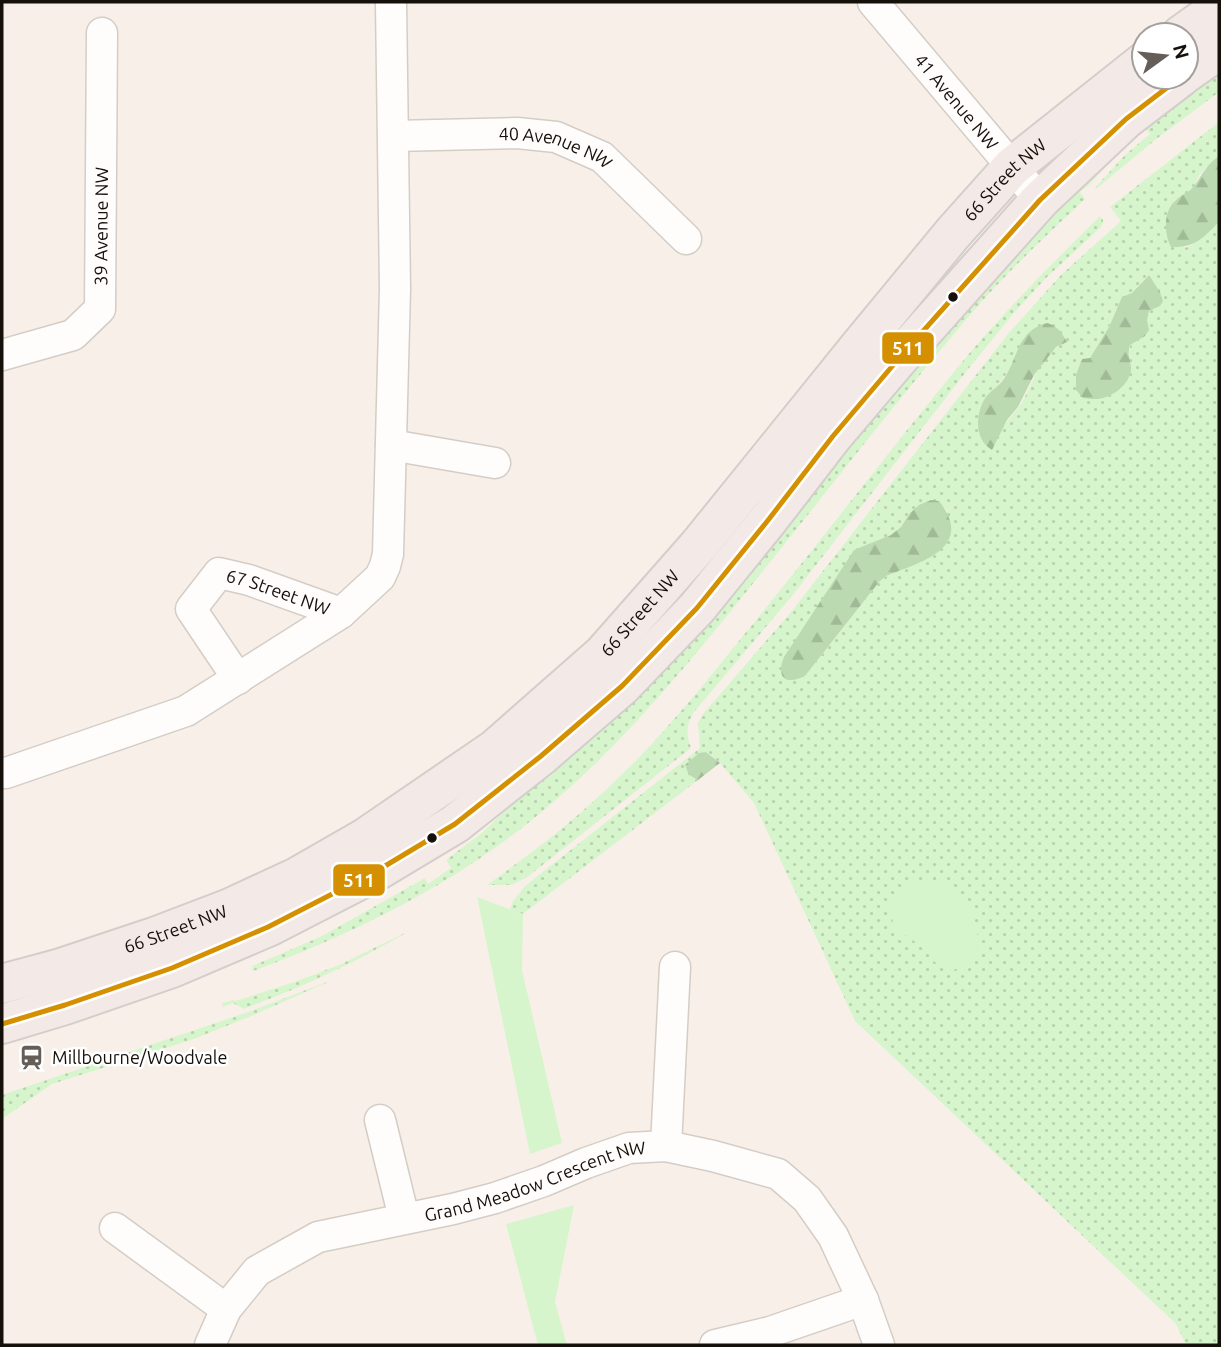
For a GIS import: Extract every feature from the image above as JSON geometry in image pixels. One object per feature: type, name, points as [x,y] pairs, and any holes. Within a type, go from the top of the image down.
[{"type":"main road","points":[[1200,22],[1219,8]]},
{"type":"main road","points":[[1200,63],[1219,50]]},
{"type":"main road","name":"66 Street NW","points":[[2,984],[61,968],[154,937],[230,908],[297,877],[365,838],[495,749],[603,654],[699,545],[953,233],[1013,166],[1130,73]]},
{"type":"main road","name":"66 Street NW","points":[[2,1024],[172,968],[268,927],[375,872],[456,824],[530,765],[622,686],[697,608],[833,436],[1040,200],[1126,119],[1163,91]]},
{"type":"street","points":[[391,2],[395,289],[391,445],[495,463]]},
{"type":"street","name":"41 Avenue NW","points":[[873,2],[1040,200]]},
{"type":"street","name":"39 Avenue NW","points":[[2,355],[73,335],[100,309],[102,33]]},
{"type":"street","name":"40 Avenue NW","points":[[394,136],[517,133],[556,136],[602,157],[686,239]]},
{"type":"street","name":"67 Street NW","points":[[2,773],[186,711],[341,613],[380,577],[385,566],[388,554],[391,445]]},
{"type":"street","name":"67 Street NW","points":[[239,679],[191,609],[219,573],[249,580],[341,613]]},
{"type":"street","name":"Grand Meadow Crescent NW","points":[[666,1146],[675,967]]},
{"type":"street","name":"Grand Meadow Crescent NW","points":[[380,1120],[404,1219]]},
{"type":"street","name":"Grand Meadow Crescent NW","points":[[210,1345],[226,1309],[257,1271],[318,1237],[495,1198],[629,1148],[666,1146],[778,1174],[807,1199],[833,1236],[863,1300],[878,1345]]},
{"type":"street","points":[[115,1228],[226,1309]]},
{"type":"street","points":[[715,1345],[770,1332],[863,1300]]},
{"type":"green space","points":[[1219,68],[1219,92],[1096,189],[1125,155],[1150,134],[1142,124],[1187,91],[1200,91],[1200,82]]},
{"type":"green space","points":[[1219,122],[1219,156],[1200,174],[1188,192],[1174,201],[1185,248],[1219,222],[1219,1345],[1186,1345],[1176,1324],[855,1021],[754,803],[720,763],[707,752],[689,775],[698,780],[523,914],[510,909],[525,886],[700,748],[698,723],[703,714],[791,612],[1008,334],[1061,275],[1121,221],[1110,207]],"holes":[[[1148,275],[1160,306],[1149,311],[1143,327],[1131,343],[1131,370],[1082,359],[1090,358],[1116,310]],[[1024,337],[1066,342],[1042,363],[1025,398],[999,433],[987,395],[1005,376]],[[939,502],[947,511],[913,565],[886,576],[879,582],[805,676],[877,542],[901,527],[910,513]]]},
{"type":"green space","points":[[1119,151],[1080,192],[1085,199],[1012,269],[971,314],[683,669],[621,738],[588,770],[518,831],[456,874],[358,927],[253,971],[252,966],[322,936],[425,878],[428,884],[451,868],[446,860],[483,832],[517,799],[993,265]]},
{"type":"green space","points":[[1219,156],[1219,222],[1193,244],[1171,247],[1166,229],[1169,210]]},
{"type":"green space","points":[[1100,216],[1103,223],[1100,228],[1045,279],[1013,314],[792,596],[694,712],[688,730],[691,748],[526,878],[511,885],[487,885],[569,823],[650,746],[715,670],[962,362],[1029,288]]},
{"type":"green space","points":[[1149,275],[1163,301],[1160,306],[1149,311],[1149,330],[1145,336],[1130,345],[1129,377],[1111,395],[1098,399],[1083,398],[1076,390],[1076,375],[1082,359],[1090,358],[1109,327],[1122,297],[1132,293]]},
{"type":"green space","points":[[1047,323],[1057,328],[1067,342],[1056,347],[1034,375],[992,450],[986,446],[979,433],[978,418],[982,403],[1005,377],[1020,344],[1030,332]]},
{"type":"green space","points":[[931,500],[939,501],[949,517],[951,531],[948,542],[928,559],[886,576],[805,676],[792,680],[784,678],[781,670],[784,657],[854,550],[891,535],[919,505]]},
{"type":"green space","points":[[706,752],[720,763],[698,780],[689,775],[685,765],[699,753]]},
{"type":"green space","points":[[926,879],[948,885],[967,904],[977,930],[978,948],[974,965],[945,969],[922,947],[894,928],[889,903],[892,898],[904,886]]},
{"type":"green space","points":[[477,897],[523,914],[522,970],[562,1143],[530,1154]]},
{"type":"green space","points":[[409,931],[349,964],[286,992],[244,1009],[233,1003],[223,1007],[222,1003],[236,1001],[339,965]]},
{"type":"green space","points":[[335,979],[191,1040],[52,1084],[2,1119],[2,1095],[248,1012]]},
{"type":"green space","points":[[574,1205],[555,1302],[567,1345],[538,1345],[506,1224]]},
{"type":"transit line","name":"511","points":[[2,1024],[172,968],[268,927],[375,872],[455,824],[541,756],[622,686],[697,608],[833,436],[1040,200],[1126,119],[1163,91]]},
{"type":"place","name":"Millbourne/Woodvale","points":[[32,1057]]}]
